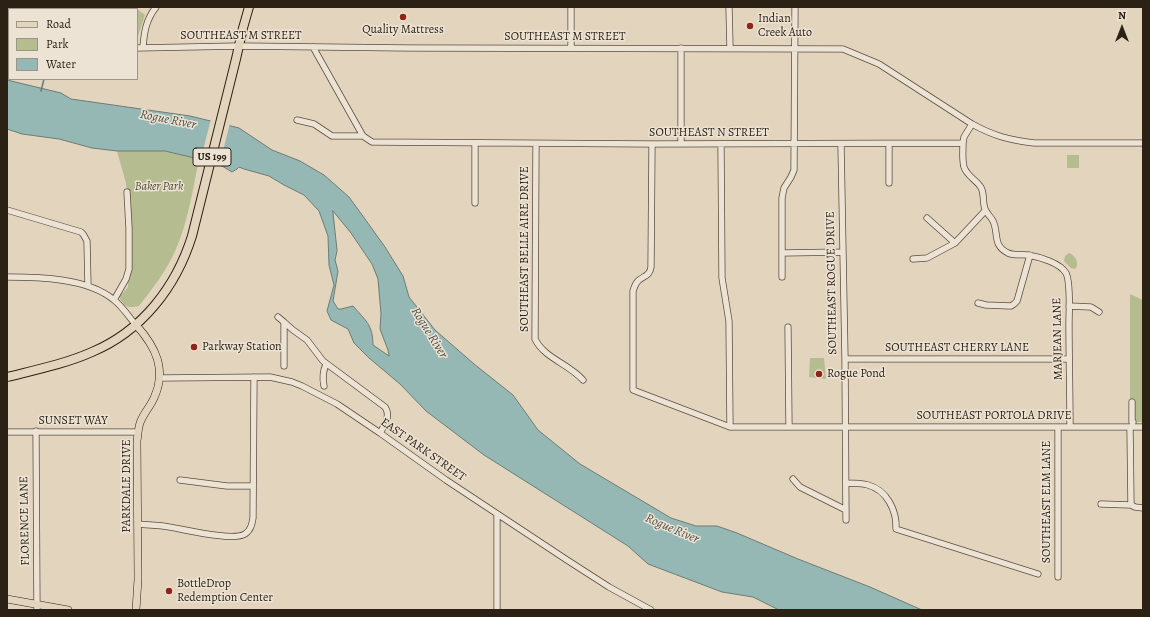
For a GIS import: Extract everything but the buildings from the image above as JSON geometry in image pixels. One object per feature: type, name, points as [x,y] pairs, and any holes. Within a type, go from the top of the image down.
[{"type":"highway","name":"US 199","points":[[7,377],[58,364],[102,348],[119,338],[136,325],[160,299],[176,274],[187,250],[200,208],[249,7]]},
{"type":"main road","name":"PARKDALE DRIVE","points":[[136,325],[144,333],[155,350],[160,378],[153,400],[140,424],[137,441],[138,579],[136,610]]},
{"type":"main road","points":[[7,599],[37,607],[68,610]]},
{"type":"street","points":[[140,48],[147,22],[156,7]]},
{"type":"street","points":[[571,7],[571,48]]},
{"type":"street","points":[[729,7],[730,48]]},
{"type":"street","points":[[782,277],[782,198],[784,188],[794,170],[795,7]]},
{"type":"street","name":"SOUTHEAST M STREET","points":[[140,48],[239,46],[843,49],[894,73],[972,124]]},
{"type":"street","points":[[313,47],[363,136]]},
{"type":"street","points":[[681,48],[681,144]]},
{"type":"street","name":"SOUTHEAST N STREET","points":[[297,120],[314,124],[332,136],[363,136],[372,142],[474,142],[536,144],[963,143]]},
{"type":"street","points":[[963,143],[964,137],[972,124],[999,137],[1034,143],[1143,143]]},
{"type":"street","points":[[474,142],[475,203]]},
{"type":"street","name":"MARJEAN LANE","points":[[963,143],[964,167],[982,190],[983,204],[993,221],[996,239],[1000,247],[1008,253],[1030,255],[1056,264],[1061,267],[1067,276],[1069,306],[1070,427]]},
{"type":"street","name":"SOUTHEAST BELLE AIRE DRIVE","points":[[536,144],[535,338],[541,349],[574,370],[583,380]]},
{"type":"street","points":[[652,144],[651,270],[649,274],[638,281],[633,291],[633,390],[730,427],[729,321],[722,278],[721,144]]},
{"type":"street","name":"SOUTHEAST ROGUE DRIVE","points":[[841,144],[846,520]]},
{"type":"street","points":[[889,144],[890,182]]},
{"type":"street","points":[[114,300],[126,279],[129,269],[127,192]]},
{"type":"street","points":[[7,210],[84,234],[87,241],[88,286]]},
{"type":"street","points":[[913,259],[927,258],[955,243],[986,211]]},
{"type":"street","points":[[927,218],[955,243]]},
{"type":"street","points":[[782,252],[843,252]]},
{"type":"street","points":[[978,303],[986,305],[1010,306],[1014,304],[1017,301],[1030,255]]},
{"type":"street","points":[[7,277],[47,278],[88,286],[102,292],[114,300],[136,325]]},
{"type":"street","points":[[1069,306],[1091,307],[1099,312]]},
{"type":"street","points":[[278,317],[307,340],[324,362],[385,407],[388,418],[380,433]]},
{"type":"street","points":[[284,322],[284,366]]},
{"type":"street","points":[[788,327],[788,427]]},
{"type":"street","name":"SOUTHEAST CHERRY LANE","points":[[845,359],[1069,359]]},
{"type":"street","points":[[324,362],[324,386]]},
{"type":"street","points":[[138,524],[235,537],[245,534],[251,527],[253,518],[254,377]]},
{"type":"street","name":"EAST PARK STREET","points":[[160,378],[270,377],[282,379],[302,386],[337,404],[497,514],[609,587],[651,610]]},
{"type":"street","points":[[1131,505],[1132,402]]},
{"type":"street","name":"SOUTHEAST PORTOLA DRIVE","points":[[730,427],[1070,427],[1132,424],[1143,427]]},
{"type":"street","name":"SOUTHEAST ELM LANE","points":[[1058,427],[1058,577]]},
{"type":"street","name":"SUNSET WAY","points":[[7,432],[138,432]]},
{"type":"street","name":"FLORENCE LANE","points":[[36,432],[37,607]]},
{"type":"street","points":[[792,479],[800,487],[846,510]]},
{"type":"street","points":[[180,480],[227,486],[253,486]]},
{"type":"street","points":[[846,483],[869,485],[888,498],[897,520],[896,529],[1038,574]]},
{"type":"street","points":[[1101,504],[1131,505],[1143,508]]},
{"type":"street","points":[[497,514],[497,610]]},
{"type":"green space","points":[[135,7],[136,8],[53,8]]},
{"type":"green space","points":[[138,10],[145,15],[138,36]]},
{"type":"green space","name":"Baker Park","points":[[117,151],[165,151],[199,159],[187,216],[176,249],[164,272],[139,306],[132,307],[125,305],[119,297],[128,287],[129,216],[126,183]]},
{"type":"green space","points":[[1067,155],[1079,155],[1079,168],[1067,168]]},
{"type":"green space","points":[[1069,253],[1074,256],[1076,260],[1077,266],[1075,269],[1071,268],[1064,261],[1065,256]]},
{"type":"green space","points":[[1130,294],[1143,300],[1143,422],[1130,422]]},
{"type":"green space","points":[[810,358],[824,358],[826,379],[809,377]]},
{"type":"water","name":"Rogue River","points":[[7,80],[61,93],[71,99],[190,116],[239,128],[272,150],[300,161],[324,175],[349,197],[385,247],[403,276],[409,297],[435,330],[513,395],[538,430],[580,464],[671,518],[696,526],[717,526],[737,533],[870,587],[922,610],[779,610],[753,597],[722,592],[648,564],[628,546],[484,455],[426,411],[400,384],[369,358],[354,343],[348,329],[331,320],[327,311],[334,285],[329,265],[328,236],[319,211],[304,195],[269,176],[239,167],[232,172],[222,166],[165,151],[117,151],[92,148],[59,139],[22,134],[7,129]],"holes":[[[333,211],[351,233],[372,264],[378,279],[381,314],[380,329],[389,356],[373,345],[372,333],[368,324],[353,306],[338,309],[333,301],[338,271],[335,260],[337,251]]]},
{"type":"pier","points":[[211,119],[230,123],[219,167],[200,162]]},
{"type":"waterway","points":[[41,91],[44,80]]},
{"type":"place","name":"Quality Mattress","points":[[403,17]]},
{"type":"place","name":"Indian Creek Auto","points":[[750,26]]},
{"type":"place","name":"Parkway Station","points":[[194,347]]},
{"type":"place","name":"Rogue Pond","points":[[819,374]]},
{"type":"place","name":"BottleDrop Redemption Center","points":[[169,591]]}]
